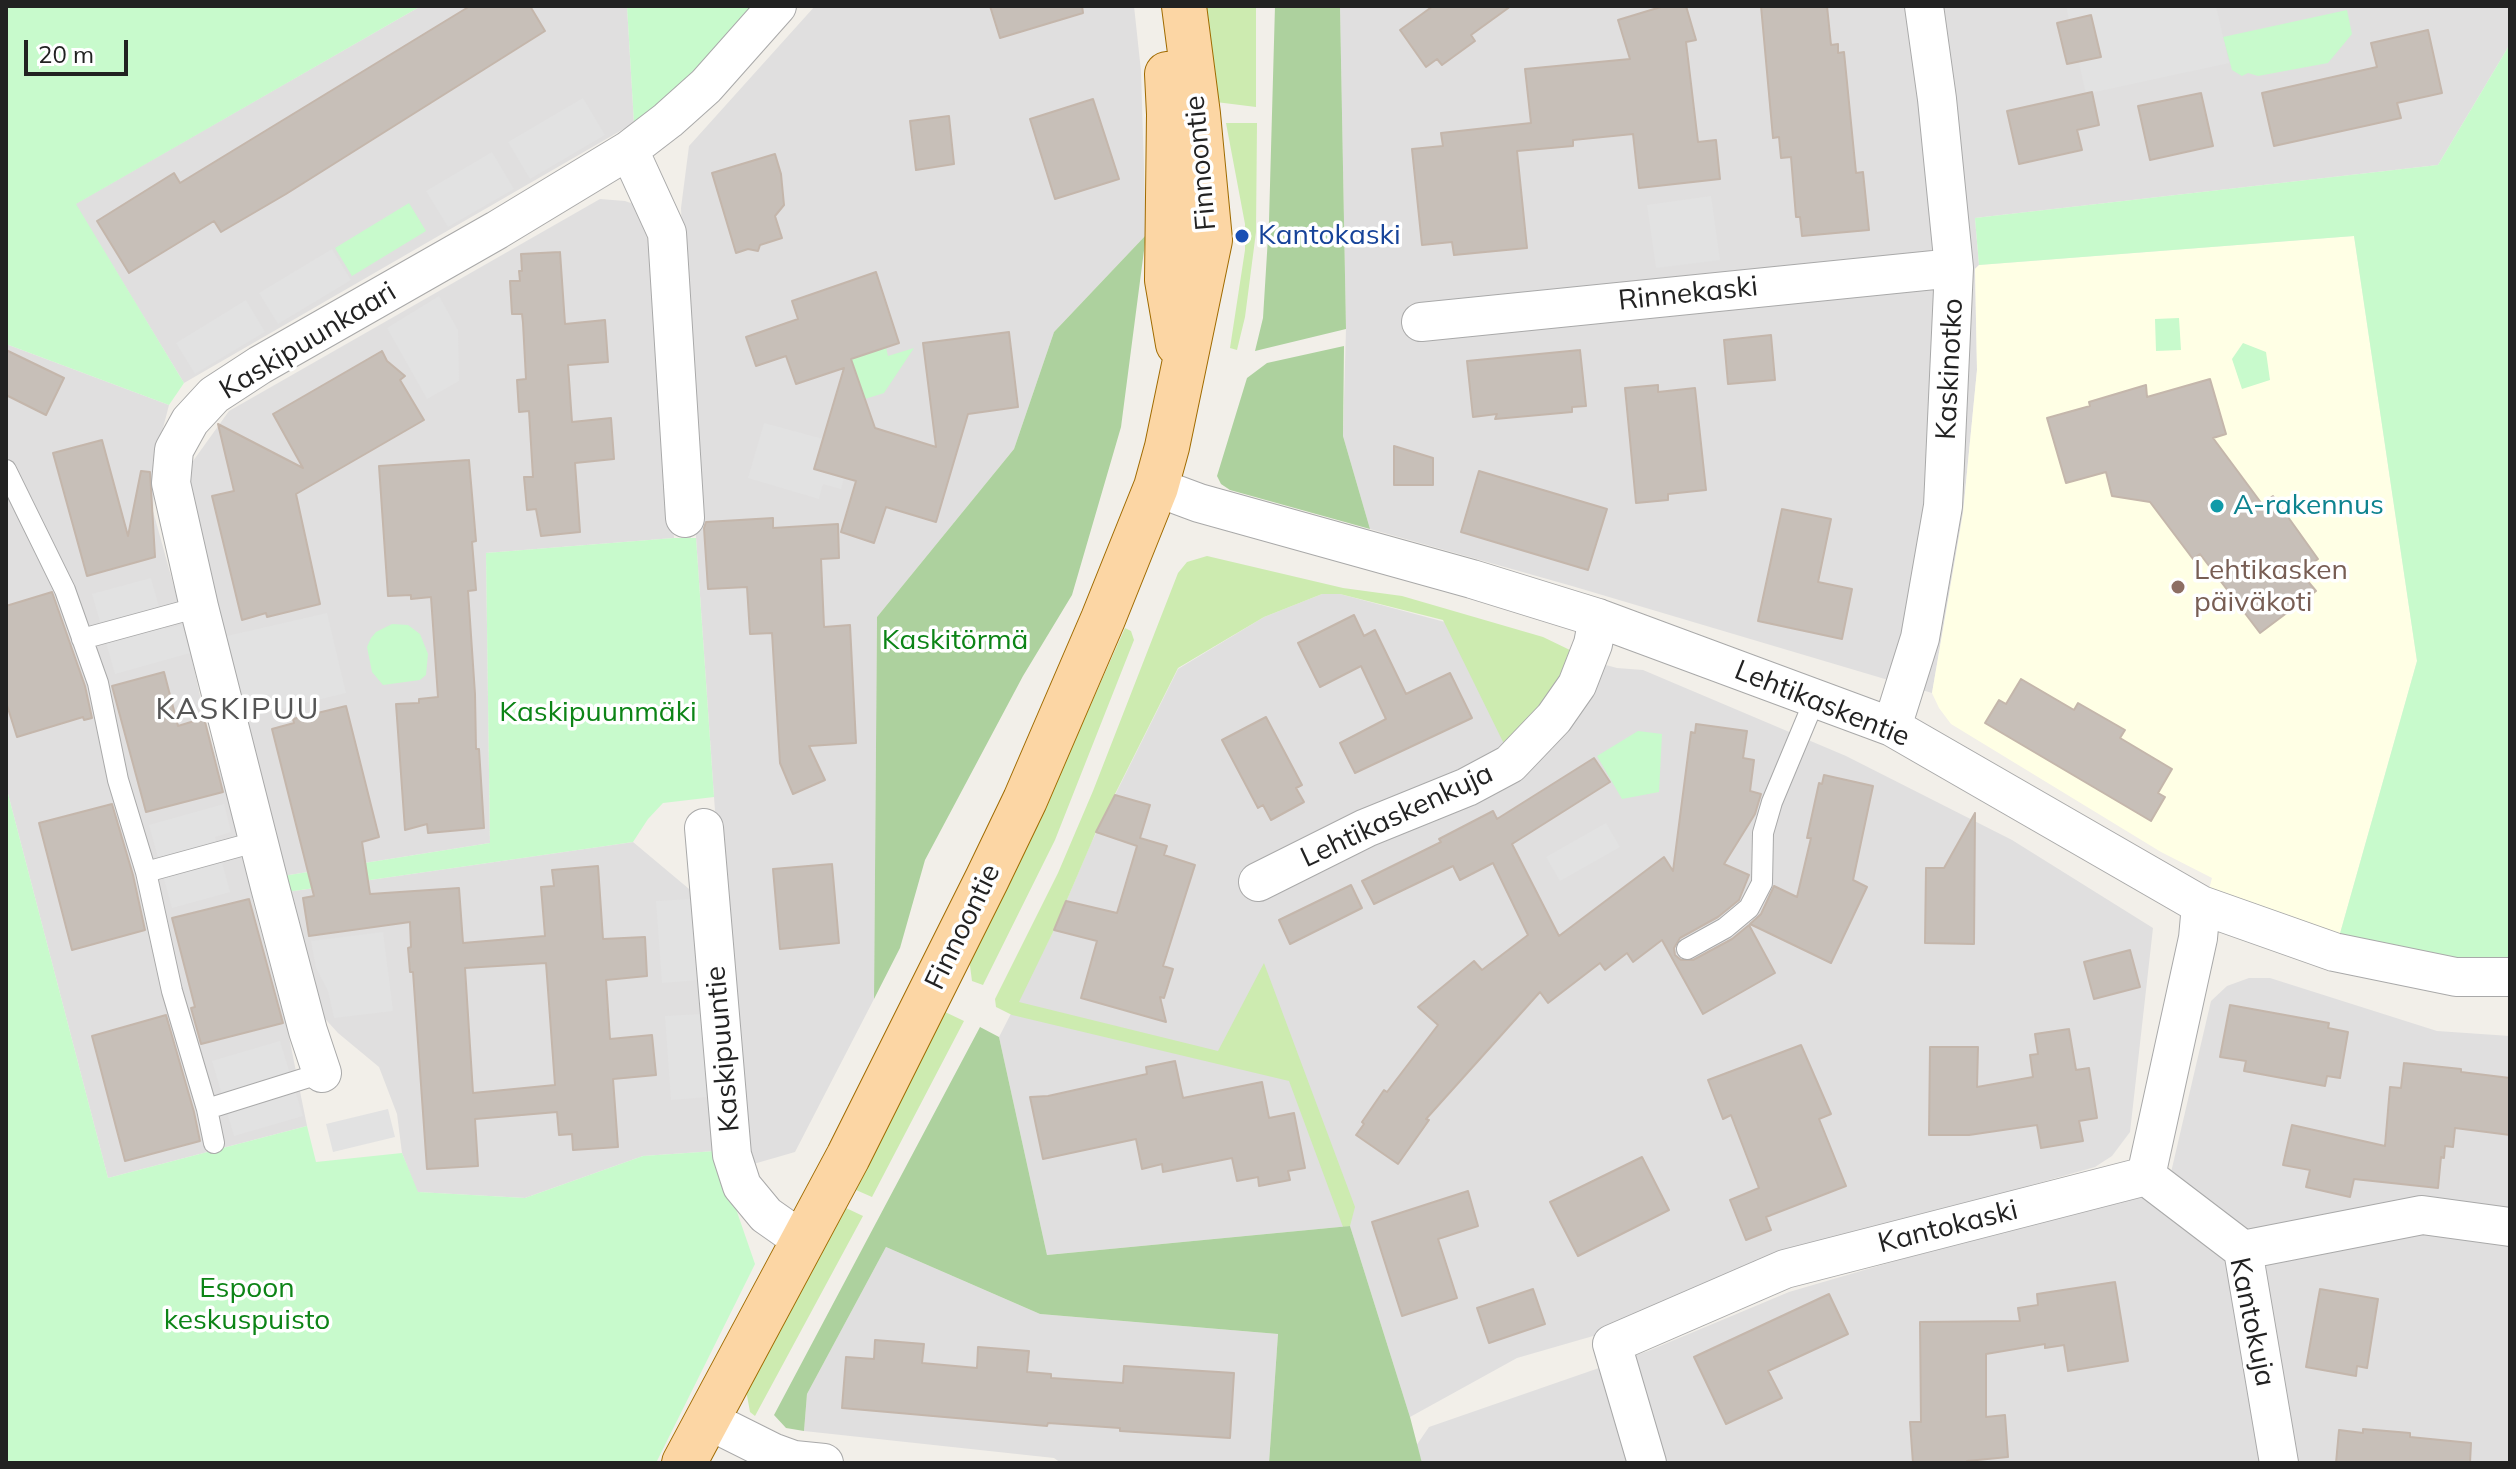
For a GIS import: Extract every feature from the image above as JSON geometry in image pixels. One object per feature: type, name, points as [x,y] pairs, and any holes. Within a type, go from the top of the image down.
[{"type":"main road","name":"Finnoontie","points":[[1159,6],[1169,114],[1167,280],[1182,367]]},
{"type":"main road","name":"Finnoontie","points":[[684,1463],[855,1143],[1025,800],[1156,487],[1210,240],[1184,6]]},
{"type":"street","name":"Kaskipuunkaari","points":[[322,1073],[308,1031],[199,607],[171,483],[174,450],[190,421],[214,395],[260,365],[497,230],[629,150],[706,86],[777,6]]},
{"type":"street","name":"Kaskinotko","points":[[1892,727],[1920,638],[1943,506],[1954,268],[1924,6]]},
{"type":"street","points":[[629,150],[667,233],[685,518]]},
{"type":"street","name":"Rinnekaski","points":[[1421,322],[1954,268]]},
{"type":"street","name":"Lehtikaskentie","points":[[1156,487],[1199,503],[1472,579],[1598,618],[1892,727],[2201,905],[2348,955],[2456,977],[2510,977]]},
{"type":"street","name":"Lehtikaskenkuja","points":[[1258,882],[1366,828],[1467,787],[1510,764],[1554,718],[1577,685],[1593,644],[1598,618]]},
{"type":"street","name":"Kaskipuuntie","points":[[704,828],[732,1155],[742,1186],[766,1215],[803,1241]]},
{"type":"street","points":[[2146,1176],[2198,938],[2201,905]]},
{"type":"street","name":"Kantokuja","points":[[2146,1176],[2243,1250],[2279,1463]]},
{"type":"street","name":"Kantokaski","points":[[1647,1463],[1612,1344],[1785,1269],[2146,1176]]},
{"type":"street","points":[[2243,1250],[2422,1215],[2510,1227]]},
{"type":"street","points":[[708,1420],[772,1452],[794,1460],[824,1463]]},
{"type":"lane","points":[[6,470],[65,590],[98,683],[118,780],[146,872],[172,991],[214,1143]]},
{"type":"lane","points":[[82,639],[199,607]]},
{"type":"lane","points":[[1687,949],[1725,928],[1749,908],[1762,883],[1763,833],[1772,802],[1815,699]]},
{"type":"lane","points":[[146,872],[259,841]]},
{"type":"lane","points":[[207,1109],[322,1073]]},
{"type":"shaded area","points":[[421,6],[627,6],[634,123],[184,383],[75,204]]},
{"type":"shaded area","points":[[815,6],[1134,6],[1141,71],[1146,235],[1054,332],[1014,449],[877,617],[874,999],[795,1152],[750,1165],[715,811],[693,495],[681,208],[689,146]]},
{"type":"shaded area","points":[[1340,6],[2510,6],[2510,44],[2438,165],[1975,218],[1979,265],[1975,269],[1977,370],[1963,513],[1932,693],[1370,529],[1343,436],[1346,329]]},
{"type":"shaded area","points":[[2066,6],[2216,6],[2229,63],[2086,94]]},
{"type":"shaded area","points":[[583,98],[605,135],[530,179],[508,142]]},
{"type":"shaded area","points":[[492,152],[514,189],[448,227],[426,191]]},
{"type":"shaded area","points":[[1711,196],[1720,260],[1656,268],[1647,205]]},
{"type":"shaded area","points":[[600,199],[625,201],[645,208],[674,538],[486,553],[490,843],[283,876],[203,568],[188,468],[229,411]]},
{"type":"shaded area","name":"Lehtikasken päiväkoti","points":[[2354,236],[2417,661],[2339,937],[2208,893],[2212,878],[2161,852],[1951,724],[1932,693],[1963,513],[1977,370],[1975,269],[1979,265]]},
{"type":"shaded area","points":[[332,249],[351,280],[278,324],[259,293]]},
{"type":"shaded area","points":[[439,296],[458,330],[459,381],[427,399],[387,328]]},
{"type":"shaded area","points":[[246,300],[265,332],[195,374],[176,343]]},
{"type":"shaded area","points":[[6,344],[169,405],[155,459],[153,511],[184,623],[205,718],[245,858],[253,902],[287,1027],[307,1126],[108,1178],[6,786]]},
{"type":"shaded area","points":[[764,423],[823,439],[814,469],[844,477],[841,489],[823,484],[819,499],[748,478]]},
{"type":"shaded area","points":[[151,578],[165,629],[182,625],[190,653],[115,674],[92,594]]},
{"type":"shaded area","points":[[1322,594],[1340,594],[1617,668],[1643,670],[1846,756],[2012,840],[2153,928],[2130,1132],[2112,1156],[2095,1167],[1781,1256],[1607,1332],[1517,1358],[1410,1417],[1350,1226],[1047,1255],[999,1037],[1054,930],[1091,843],[1178,669],[1264,617]]},
{"type":"shaded area","points":[[327,613],[346,693],[246,717],[227,636]]},
{"type":"shaded area","points":[[224,804],[231,832],[215,837],[230,892],[172,908],[149,825]]},
{"type":"shaded area","points":[[1606,823],[1620,847],[1560,881],[1546,857]]},
{"type":"shaded area","points":[[633,842],[707,904],[716,1151],[643,1156],[525,1198],[417,1192],[402,1153],[397,1114],[379,1067],[338,1033],[318,1011],[287,892]]},
{"type":"shaded area","points":[[693,899],[699,980],[662,983],[656,901]]},
{"type":"shaded area","points":[[383,932],[393,1011],[334,1018],[328,991],[316,968],[311,941]]},
{"type":"shaded area","points":[[2249,978],[2270,978],[2437,1031],[2510,1036],[2510,1463],[1422,1463],[1416,1446],[1429,1427],[1648,1351],[1789,1292],[2169,1181],[2211,1001],[2227,986]]},
{"type":"shaded area","points":[[702,1014],[708,1097],[671,1100],[665,1016]]},
{"type":"shaded area","points":[[280,1041],[303,1116],[234,1136],[212,1061]]},
{"type":"shaded area","points":[[388,1109],[395,1137],[333,1152],[326,1124]]},
{"type":"shaded area","points":[[886,1247],[1040,1314],[1278,1334],[1269,1463],[1061,1463],[1054,1458],[804,1431],[807,1394]]},
{"type":"green space","points":[[6,6],[421,6],[76,204],[184,383],[169,405],[6,344]]},
{"type":"green space","points":[[627,6],[754,6],[693,75],[634,123]]},
{"type":"green space","points":[[1190,6],[1256,6],[1256,107],[1208,101]]},
{"type":"green space","points":[[1275,6],[1340,6],[1346,329],[1255,351],[1263,318],[1269,221]]},
{"type":"green space","points":[[2347,10],[2352,34],[2328,63],[2258,76],[2248,73],[2242,76],[2232,70],[2223,37]]},
{"type":"green space","points":[[2510,44],[2510,960],[2460,958],[2339,937],[2417,661],[2354,236],[1979,265],[1975,218],[2438,165]]},
{"type":"green space","points":[[1226,123],[1257,123],[1256,232],[1245,317],[1237,350],[1230,348],[1245,250],[1245,224]]},
{"type":"green space","points":[[409,203],[426,231],[352,276],[335,248]]},
{"type":"green space","name":"Kaskitörmä","points":[[1146,235],[1121,427],[1072,595],[1023,676],[925,860],[900,948],[874,999],[877,617],[1014,449],[1054,332]]},
{"type":"green space","points":[[2179,318],[2181,350],[2156,351],[2155,319]]},
{"type":"green space","points":[[2243,343],[2266,352],[2270,380],[2242,389],[2232,359]]},
{"type":"green space","points":[[1344,346],[1343,436],[1370,529],[1230,490],[1221,484],[1217,476],[1247,378],[1267,363]]},
{"type":"green space","points":[[886,347],[888,356],[914,348],[884,393],[865,399],[851,359]]},
{"type":"green space","name":"Kaskipuunmäki","points":[[696,538],[714,797],[663,803],[633,842],[287,892],[283,876],[490,843],[486,553]]},
{"type":"green space","points":[[1207,556],[1343,588],[1402,596],[1543,637],[1572,651],[1563,680],[1507,750],[1443,620],[1340,594],[1322,594],[1264,617],[1178,668],[1096,832],[1019,1002],[1218,1051],[1264,963],[1355,1207],[1350,1226],[1343,1227],[1289,1081],[1012,1015],[996,1007],[995,999],[1058,873],[1093,791],[1178,573],[1187,562]]},
{"type":"green space","points":[[392,624],[408,625],[420,634],[428,654],[426,675],[420,680],[383,685],[372,672],[367,647],[376,632]]},
{"type":"green space","points":[[1125,628],[1131,631],[1134,640],[1055,840],[983,985],[972,981],[969,958],[1038,823]]},
{"type":"green space","points":[[1638,731],[1662,734],[1659,792],[1622,799],[1597,756]]},
{"type":"green space","name":"Espoon keskuspuisto","points":[[6,786],[108,1178],[307,1126],[316,1162],[402,1153],[418,1192],[525,1198],[643,1156],[716,1151],[755,1264],[656,1463],[6,1463]]},
{"type":"green space","points":[[943,1011],[964,1021],[872,1197],[856,1190]]},
{"type":"green space","points":[[980,1027],[999,1037],[1047,1255],[1350,1226],[1422,1463],[1269,1463],[1278,1334],[1040,1314],[886,1247],[807,1394],[804,1431],[786,1428],[774,1415]]},
{"type":"green space","points":[[846,1208],[863,1216],[755,1416],[750,1412],[746,1390]]},
{"type":"building","points":[[470,6],[530,6],[545,31],[221,232],[214,221],[129,273],[97,221],[174,173],[180,183]]},
{"type":"building","points":[[990,6],[1082,6],[1083,13],[1000,38]]},
{"type":"building","points":[[1433,6],[1511,6],[1471,35],[1475,41],[1442,65],[1437,59],[1426,67],[1400,30]]},
{"type":"building","points":[[1664,6],[1686,6],[1696,40],[1686,42],[1698,142],[1716,140],[1720,179],[1639,188],[1633,134],[1573,140],[1573,146],[1517,151],[1527,248],[1454,255],[1452,242],[1422,245],[1412,149],[1443,146],[1441,133],[1531,123],[1525,69],[1630,59],[1618,20]]},
{"type":"building","points":[[1761,6],[1827,6],[1831,45],[1838,44],[1838,53],[1844,52],[1856,173],[1863,172],[1869,230],[1802,236],[1800,217],[1796,217],[1791,157],[1781,158],[1779,137],[1773,138]]},
{"type":"building","points":[[2091,15],[2101,57],[2067,64],[2057,23]]},
{"type":"building","points":[[2428,30],[2442,93],[2397,103],[2401,118],[2274,146],[2262,93],[2377,67],[2371,43]]},
{"type":"building","points":[[2092,92],[2099,125],[2077,130],[2082,150],[2019,164],[2007,111]]},
{"type":"building","points":[[2201,93],[2213,146],[2150,160],[2138,106]]},
{"type":"building","points":[[1093,99],[1119,179],[1055,199],[1030,119]]},
{"type":"building","points":[[949,116],[954,164],[916,170],[910,121]]},
{"type":"building","points":[[775,154],[781,174],[784,205],[775,216],[782,238],[760,245],[758,251],[748,249],[736,253],[712,173]]},
{"type":"building","points":[[560,252],[565,324],[605,320],[608,362],[568,365],[572,422],[611,418],[614,459],[575,463],[580,532],[541,536],[536,509],[527,510],[524,477],[533,477],[529,411],[519,412],[517,380],[526,379],[523,323],[522,314],[512,314],[510,281],[520,281],[521,254]]},
{"type":"building","points":[[876,272],[899,343],[851,359],[875,428],[936,447],[923,343],[1009,332],[1018,407],[968,414],[936,522],[886,507],[874,543],[841,532],[856,481],[814,469],[844,368],[796,384],[786,356],[756,366],[746,337],[798,319],[792,301]]},
{"type":"building","points":[[1771,335],[1775,380],[1728,384],[1724,340]]},
{"type":"building","points":[[6,350],[64,378],[46,415],[6,395]]},
{"type":"building","points":[[1580,350],[1586,406],[1572,407],[1572,412],[1495,419],[1497,414],[1473,417],[1467,361]]},
{"type":"building","points":[[382,351],[387,361],[405,376],[400,380],[424,420],[296,494],[320,604],[242,620],[212,496],[234,491],[218,424],[303,468],[273,414]]},
{"type":"building","name":"A-rakennus","points":[[2210,379],[2226,434],[2213,438],[2262,504],[2273,496],[2318,559],[2300,572],[2316,591],[2260,633],[2200,554],[2193,559],[2150,502],[2112,496],[2106,472],[2066,483],[2047,418],[2146,385],[2147,397]]},
{"type":"building","points":[[1658,385],[1658,392],[1695,388],[1706,490],[1668,494],[1668,500],[1636,503],[1625,388]]},
{"type":"building","points":[[102,440],[128,536],[141,471],[150,472],[155,557],[87,576],[53,453]]},
{"type":"building","points":[[1394,446],[1433,458],[1433,485],[1394,485]]},
{"type":"building","points":[[469,460],[476,541],[472,542],[476,590],[468,591],[476,749],[479,749],[484,828],[428,833],[427,824],[405,830],[396,704],[419,703],[419,699],[438,697],[431,597],[411,599],[411,595],[388,596],[379,466]]},
{"type":"building","points":[[1479,471],[1607,509],[1588,570],[1461,532]]},
{"type":"building","points":[[1782,509],[1831,519],[1818,582],[1852,589],[1842,639],[1758,621]]},
{"type":"building","points":[[773,518],[773,528],[838,524],[839,558],[821,559],[824,627],[850,625],[856,743],[809,746],[825,780],[793,794],[780,763],[772,633],[750,634],[747,587],[708,589],[706,522]]},
{"type":"building","points":[[52,592],[85,686],[92,718],[84,720],[83,717],[17,737],[6,702],[6,606]]},
{"type":"building","points":[[1354,615],[1364,636],[1375,630],[1406,694],[1450,673],[1472,718],[1355,773],[1340,743],[1386,719],[1361,666],[1320,687],[1298,643]]},
{"type":"building","points":[[164,672],[178,726],[204,718],[223,792],[146,812],[112,686]]},
{"type":"building","points":[[2021,679],[2074,710],[2078,703],[2125,730],[2120,738],[2172,769],[2158,793],[2165,797],[2151,821],[1985,723],[1999,700],[2006,704]]},
{"type":"building","points":[[346,706],[379,837],[362,842],[370,894],[459,888],[463,943],[545,936],[541,887],[554,886],[552,870],[598,866],[603,939],[645,937],[647,976],[606,980],[610,1039],[652,1035],[656,1075],[613,1079],[618,1147],[573,1150],[572,1134],[559,1135],[557,1112],[475,1119],[478,1166],[427,1169],[413,972],[410,972],[408,948],[411,947],[410,922],[309,936],[303,898],[314,896],[272,729],[294,723],[293,719]],"holes":[[[546,963],[555,1085],[473,1093],[465,968]]]},
{"type":"building","points":[[1266,717],[1302,785],[1296,788],[1304,802],[1271,820],[1263,805],[1258,808],[1222,740]]},
{"type":"building","points":[[1696,724],[1747,731],[1743,758],[1754,760],[1750,791],[1761,794],[1755,814],[1724,864],[1749,875],[1739,900],[1718,917],[1680,938],[1674,948],[1675,955],[1681,960],[1693,960],[1732,939],[1749,925],[1775,973],[1703,1014],[1662,940],[1633,962],[1627,953],[1605,970],[1600,963],[1548,1003],[1540,992],[1426,1119],[1429,1120],[1398,1164],[1356,1135],[1384,1090],[1387,1092],[1438,1025],[1418,1007],[1474,961],[1482,970],[1528,935],[1493,863],[1460,880],[1453,866],[1374,904],[1362,881],[1441,842],[1439,839],[1493,811],[1497,819],[1594,758],[1610,782],[1512,844],[1559,936],[1664,857],[1673,871],[1691,732],[1695,733]]},
{"type":"building","points":[[1824,775],[1873,786],[1853,880],[1867,887],[1831,963],[1750,924],[1761,914],[1774,886],[1797,897],[1811,838],[1807,838],[1819,783],[1822,784]]},
{"type":"building","points":[[1115,795],[1150,805],[1140,838],[1167,846],[1164,855],[1195,865],[1163,966],[1173,969],[1164,998],[1160,997],[1166,1022],[1081,998],[1097,941],[1054,930],[1066,901],[1117,913],[1137,846],[1096,832]]},
{"type":"building","points":[[112,804],[145,930],[72,950],[39,823]]},
{"type":"building","points":[[1975,813],[1974,944],[1925,943],[1926,868],[1944,868]]},
{"type":"building","points":[[832,864],[839,943],[780,949],[773,869]]},
{"type":"building","points":[[1351,885],[1362,908],[1290,944],[1279,920]]},
{"type":"building","points":[[249,899],[283,1023],[201,1044],[191,1008],[195,1007],[172,918]]},
{"type":"building","points":[[2130,950],[2140,987],[2094,999],[2084,962]]},
{"type":"building","points":[[2230,1005],[2329,1023],[2328,1028],[2348,1032],[2340,1078],[2327,1076],[2325,1086],[2244,1071],[2246,1061],[2220,1057]]},
{"type":"building","points":[[166,1015],[200,1141],[125,1161],[92,1036]]},
{"type":"building","points":[[2069,1029],[2076,1070],[2089,1068],[2097,1118],[2079,1121],[2083,1141],[2041,1148],[2037,1125],[1969,1135],[1929,1135],[1930,1047],[1978,1047],[1977,1087],[2033,1077],[2030,1055],[2038,1054],[2035,1034]]},
{"type":"building","points":[[1801,1045],[1831,1114],[1819,1119],[1846,1186],[1766,1217],[1771,1230],[1746,1240],[1730,1200],[1759,1188],[1731,1115],[1723,1119],[1708,1080]]},
{"type":"building","points":[[1175,1061],[1183,1098],[1262,1082],[1269,1118],[1294,1113],[1305,1168],[1288,1171],[1290,1180],[1259,1186],[1258,1177],[1237,1181],[1232,1158],[1163,1172],[1162,1164],[1142,1169],[1136,1139],[1043,1159],[1030,1097],[1048,1096],[1147,1074],[1146,1067]]},
{"type":"building","points":[[2404,1063],[2510,1078],[2510,1135],[2455,1128],[2453,1147],[2445,1146],[2444,1158],[2441,1157],[2438,1188],[2354,1179],[2350,1197],[2306,1187],[2310,1170],[2283,1165],[2292,1125],[2385,1146],[2390,1087],[2401,1088]]},
{"type":"building","points":[[1642,1157],[1669,1210],[1578,1256],[1550,1202]]},
{"type":"building","points":[[1468,1191],[1478,1226],[1438,1239],[1457,1298],[1402,1316],[1372,1222]]},
{"type":"building","points":[[2115,1282],[2128,1361],[2068,1371],[2064,1345],[2045,1348],[2045,1344],[1986,1354],[1986,1417],[2005,1415],[2008,1457],[1967,1463],[1913,1463],[1910,1422],[1921,1422],[1920,1322],[2020,1321],[2018,1308],[2038,1305],[2037,1294]]},
{"type":"building","points":[[1533,1289],[1545,1324],[1489,1343],[1477,1308]]},
{"type":"building","points":[[2320,1289],[2378,1299],[2367,1368],[2357,1366],[2356,1376],[2306,1367]]},
{"type":"building","points":[[1829,1294],[1848,1334],[1768,1371],[1782,1398],[1726,1424],[1694,1357]]},
{"type":"building","points":[[875,1340],[924,1344],[922,1363],[977,1368],[978,1347],[1029,1351],[1027,1372],[1051,1374],[1051,1378],[1123,1383],[1124,1366],[1234,1373],[1230,1438],[842,1408],[846,1357],[874,1359]]},
{"type":"building","points":[[2363,1429],[2471,1443],[2470,1463],[2336,1463],[2339,1430],[2363,1433]]},
{"type":"place","name":"Kantokaski","points":[[1242,236]]},
{"type":"place","name":"A-rakennus","points":[[2217,506]]},
{"type":"place","name":"Lehtikasken päiväkoti","points":[[2178,587]]},
{"type":"district","name":"KASKIPUU","points":[[238,710]]}]
